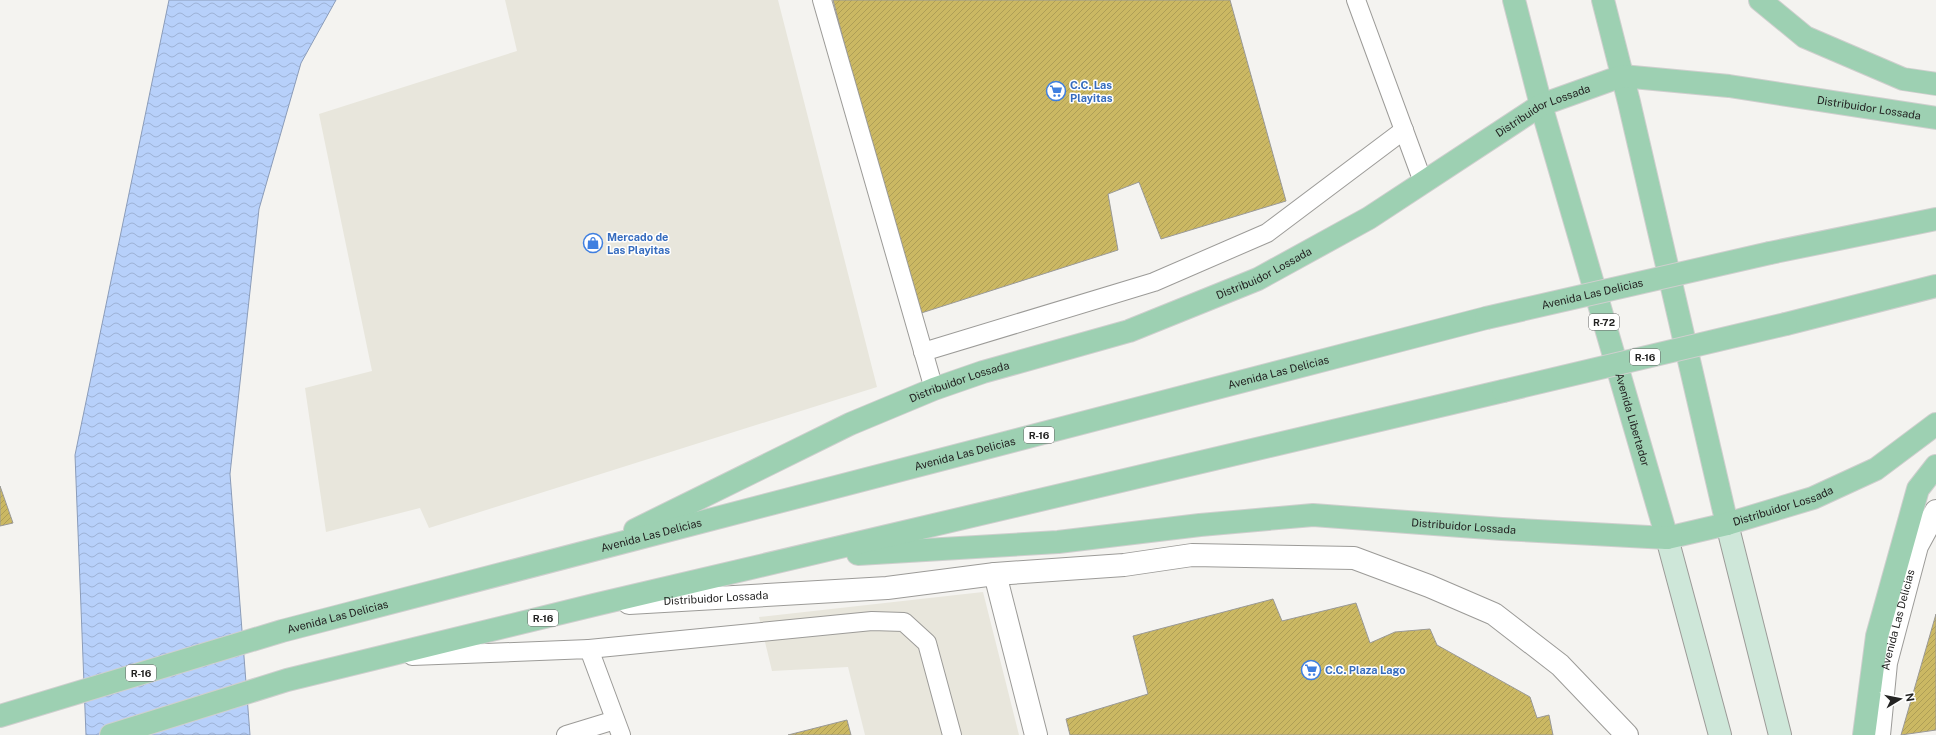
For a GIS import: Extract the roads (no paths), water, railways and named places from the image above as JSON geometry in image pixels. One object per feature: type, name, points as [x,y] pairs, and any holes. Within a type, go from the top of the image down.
[{"type":"main road","name":"R-72","points":[[1514,0],[1541,105]]},
{"type":"main road","points":[[1603,0],[1629,102],[1728,524],[1780,735]]},
{"type":"main road","points":[[1760,0],[1805,37],[1903,79],[1936,84]]},
{"type":"main road","name":"Distribuidor Lossada","points":[[592,551],[850,424],[934,389],[984,372],[1129,331],[1258,279],[1369,218],[1541,105],[1622,76],[1730,86],[1936,118]]},
{"type":"main road","name":"Avenida Libertador","points":[[1541,105],[1667,538],[1720,735]]},
{"type":"main road","name":"Avenida Las Delicias","points":[[0,716],[282,631],[1486,318],[1770,253],[1936,219]]},
{"type":"main road","name":"R-16","points":[[111,735],[287,680],[594,605],[1786,324],[1936,286]]},
{"type":"main road","name":"Distribuidor Lossada","points":[[798,557],[1058,542],[1200,525],[1313,515],[1502,529],[1667,538],[1728,524],[1814,498],[1876,469],[1936,424]]},
{"type":"main road","points":[[1864,735],[1877,636],[1918,489],[1936,466]]},
{"type":"street","name":"Avenida Las Delicias","points":[[1879,735],[1886,663],[1916,546],[1936,511]]},
{"type":"street","name":"Distribuidor Lossada","points":[[594,605],[887,588],[996,574],[1124,565],[1192,554],[1354,558],[1429,586],[1494,614],[1560,665],[1627,735]]},
{"type":"street","points":[[996,574],[1036,735]]},
{"type":"lane","points":[[822,0],[934,389]]},
{"type":"lane","points":[[1356,0],[1423,182]]},
{"type":"lane","points":[[923,352],[1154,282],[1267,233],[1404,130]]},
{"type":"lane","points":[[384,657],[589,649],[872,621],[904,622],[927,643],[952,735]]},
{"type":"lane","points":[[566,735],[618,728],[589,649]]},
{"type":"water","points":[[169,0],[336,0],[301,63],[259,209],[230,474],[250,735],[86,735],[75,455]]},
{"type":"place","name":"C.C. Las Playitas","points":[[1056,91]]},
{"type":"place","name":"Mercado de Las Playitas","points":[[593,243]]},
{"type":"place","name":"C.C. Plaza Lago","points":[[1311,670]]}]
